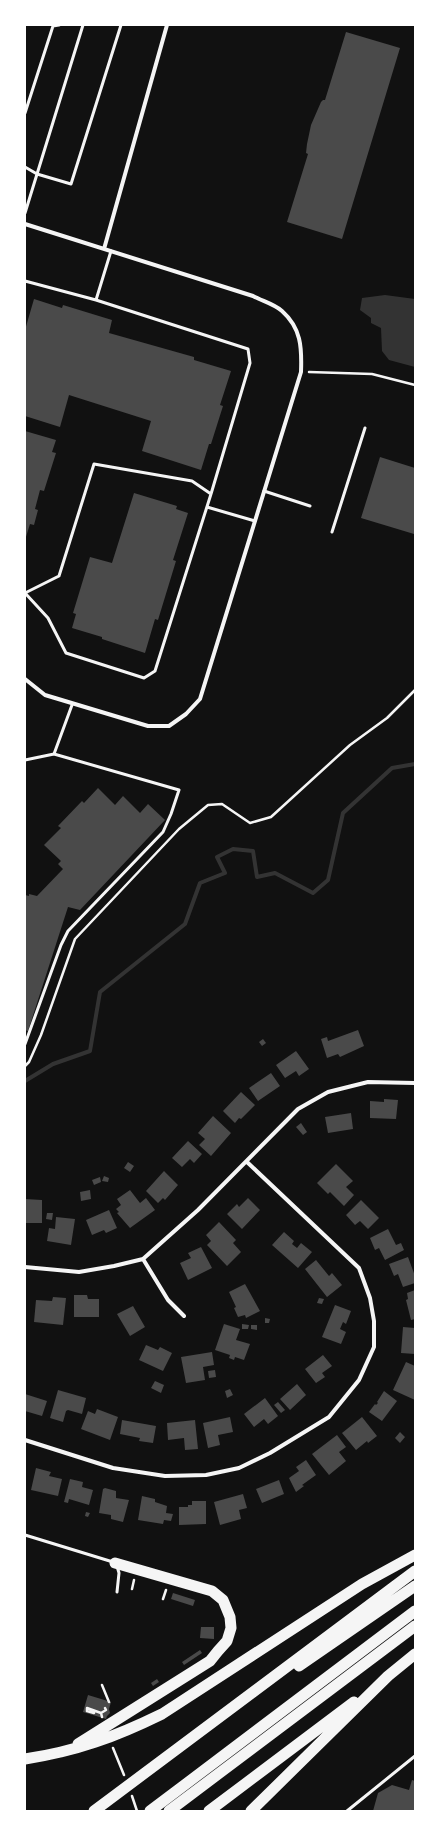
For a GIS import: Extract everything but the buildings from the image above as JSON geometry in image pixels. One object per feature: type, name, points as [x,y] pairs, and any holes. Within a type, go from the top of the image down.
[{"type":"highway","points":[[25,1759],[66,1751],[100,1742],[162,1714],[362,1584],[415,1555]]},
{"type":"highway","points":[[66,1751],[110,1725],[210,1660],[227,1640],[230,1628],[227,1608],[223,1600],[212,1591],[115,1563]]},
{"type":"highway","points":[[94,1811],[415,1571]]},
{"type":"highway","points":[[100,1811],[241,1705],[337,1641],[415,1586]]},
{"type":"highway","points":[[150,1811],[415,1611]]},
{"type":"highway","points":[[169,1811],[415,1626]]},
{"type":"highway","points":[[209,1811],[415,1654]]},
{"type":"highway","points":[[251,1811],[388,1676]]},
{"type":"street","points":[[104,249],[167,25]]},
{"type":"street","points":[[25,224],[253,296],[281,310],[296,328],[302,349],[301,372],[200,699],[186,714],[169,726],[148,726],[72,705],[45,695],[25,679]]},
{"type":"street","points":[[25,1267],[79,1272],[143,1259],[198,1210],[298,1109],[328,1092],[368,1082],[415,1083]]},
{"type":"street","points":[[25,1440],[113,1468],[165,1476],[206,1475],[239,1468],[270,1453],[329,1417],[360,1380],[374,1347],[374,1321],[370,1298],[359,1268],[247,1162]]},
{"type":"street","points":[[143,1259],[168,1300],[184,1316]]},
{"type":"lane","points":[[25,113],[54,26],[58,25]]},
{"type":"lane","points":[[25,213],[83,25]]},
{"type":"lane","points":[[25,167],[37,174],[71,184],[121,25]]},
{"type":"lane","points":[[96,300],[111,251]]},
{"type":"lane","points":[[25,281],[96,300],[248,349],[250,363],[211,494],[156,671],[144,678],[66,653],[48,618],[25,593],[59,576],[94,464],[192,481],[211,494]]},
{"type":"lane","points":[[332,532],[365,428]]},
{"type":"lane","points":[[264,491],[310,506]]},
{"type":"lane","points":[[207,507],[255,521]]},
{"type":"lane","points":[[54,754],[72,705]]},
{"type":"lane","points":[[25,760],[54,754],[179,790],[163,832],[68,931],[61,945],[25,1044]]},
{"type":"lane","points":[[25,1535],[115,1563],[119,1573],[117,1592]]},
{"type":"lane","points":[[347,1811],[415,1756]]},
{"type":"path","points":[[301,372],[372,374],[415,385]]},
{"type":"path","points":[[25,1066],[29,1062],[41,1035],[75,939],[179,829],[208,805],[222,804],[250,823],[271,817],[350,745],[387,718],[415,690]]},
{"type":"path","points":[[132,1589],[135,1580]]},
{"type":"path","points":[[163,1599],[165,1593]]},
{"type":"path","points":[[102,1685],[109,1702]]},
{"type":"path","points":[[95,1712],[100,1713],[105,1709]]},
{"type":"path","points":[[100,1713],[103,1720]]},
{"type":"path","points":[[111,1741],[124,1776]]},
{"type":"path","points":[[129,1790],[137,1811]]},
{"type":"shaded area","points":[[385,295],[415,299],[415,367],[389,360],[382,351],[381,328],[371,323],[371,318],[360,310],[362,298]]},
{"type":"waterway","points":[[25,1081],[53,1064],[90,1051],[100,992],[185,924],[200,883],[225,873],[217,857],[233,849],[253,851],[257,877],[275,873],[313,893],[328,880],[343,813],[392,768],[415,764]]}]
